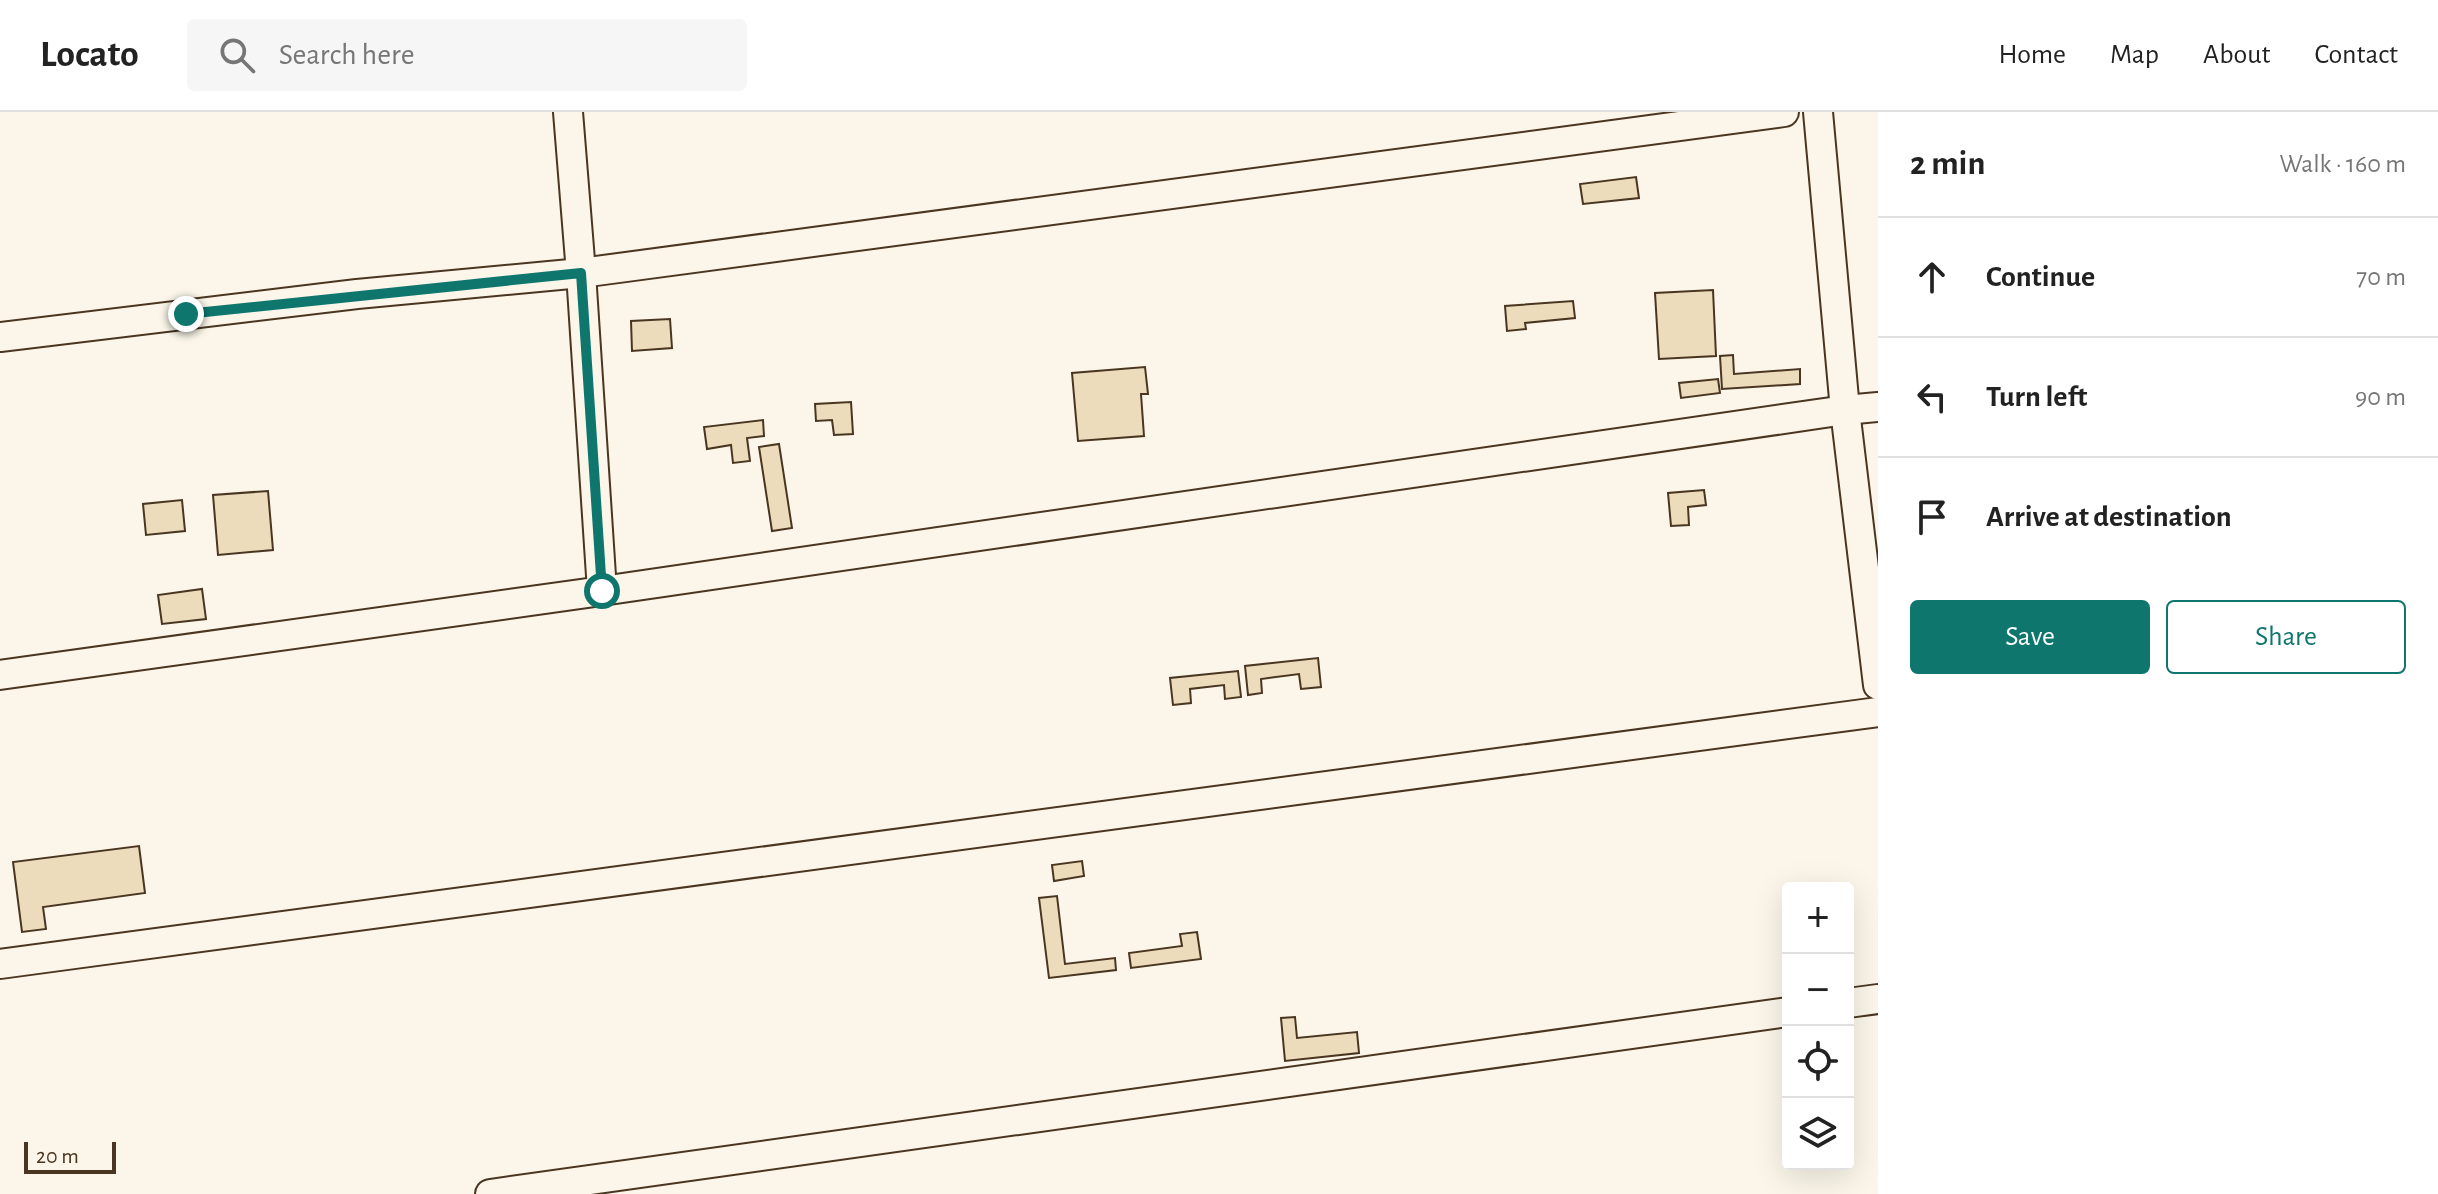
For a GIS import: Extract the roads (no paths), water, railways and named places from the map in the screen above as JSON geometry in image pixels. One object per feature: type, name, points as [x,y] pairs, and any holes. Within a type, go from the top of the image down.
[{"type":"street","points":[[568,112],[602,591]]},
{"type":"street","points":[[0,337],[357,294],[581,273],[1784,112]]},
{"type":"street","points":[[1818,112],[1845,410],[1878,685]]},
{"type":"street","points":[[0,675],[1878,407]]},
{"type":"street","points":[[0,964],[1878,712]]},
{"type":"street","points":[[1854,1002],[1878,999]]},
{"type":"street","points":[[490,1194],[1782,1013]]}]
